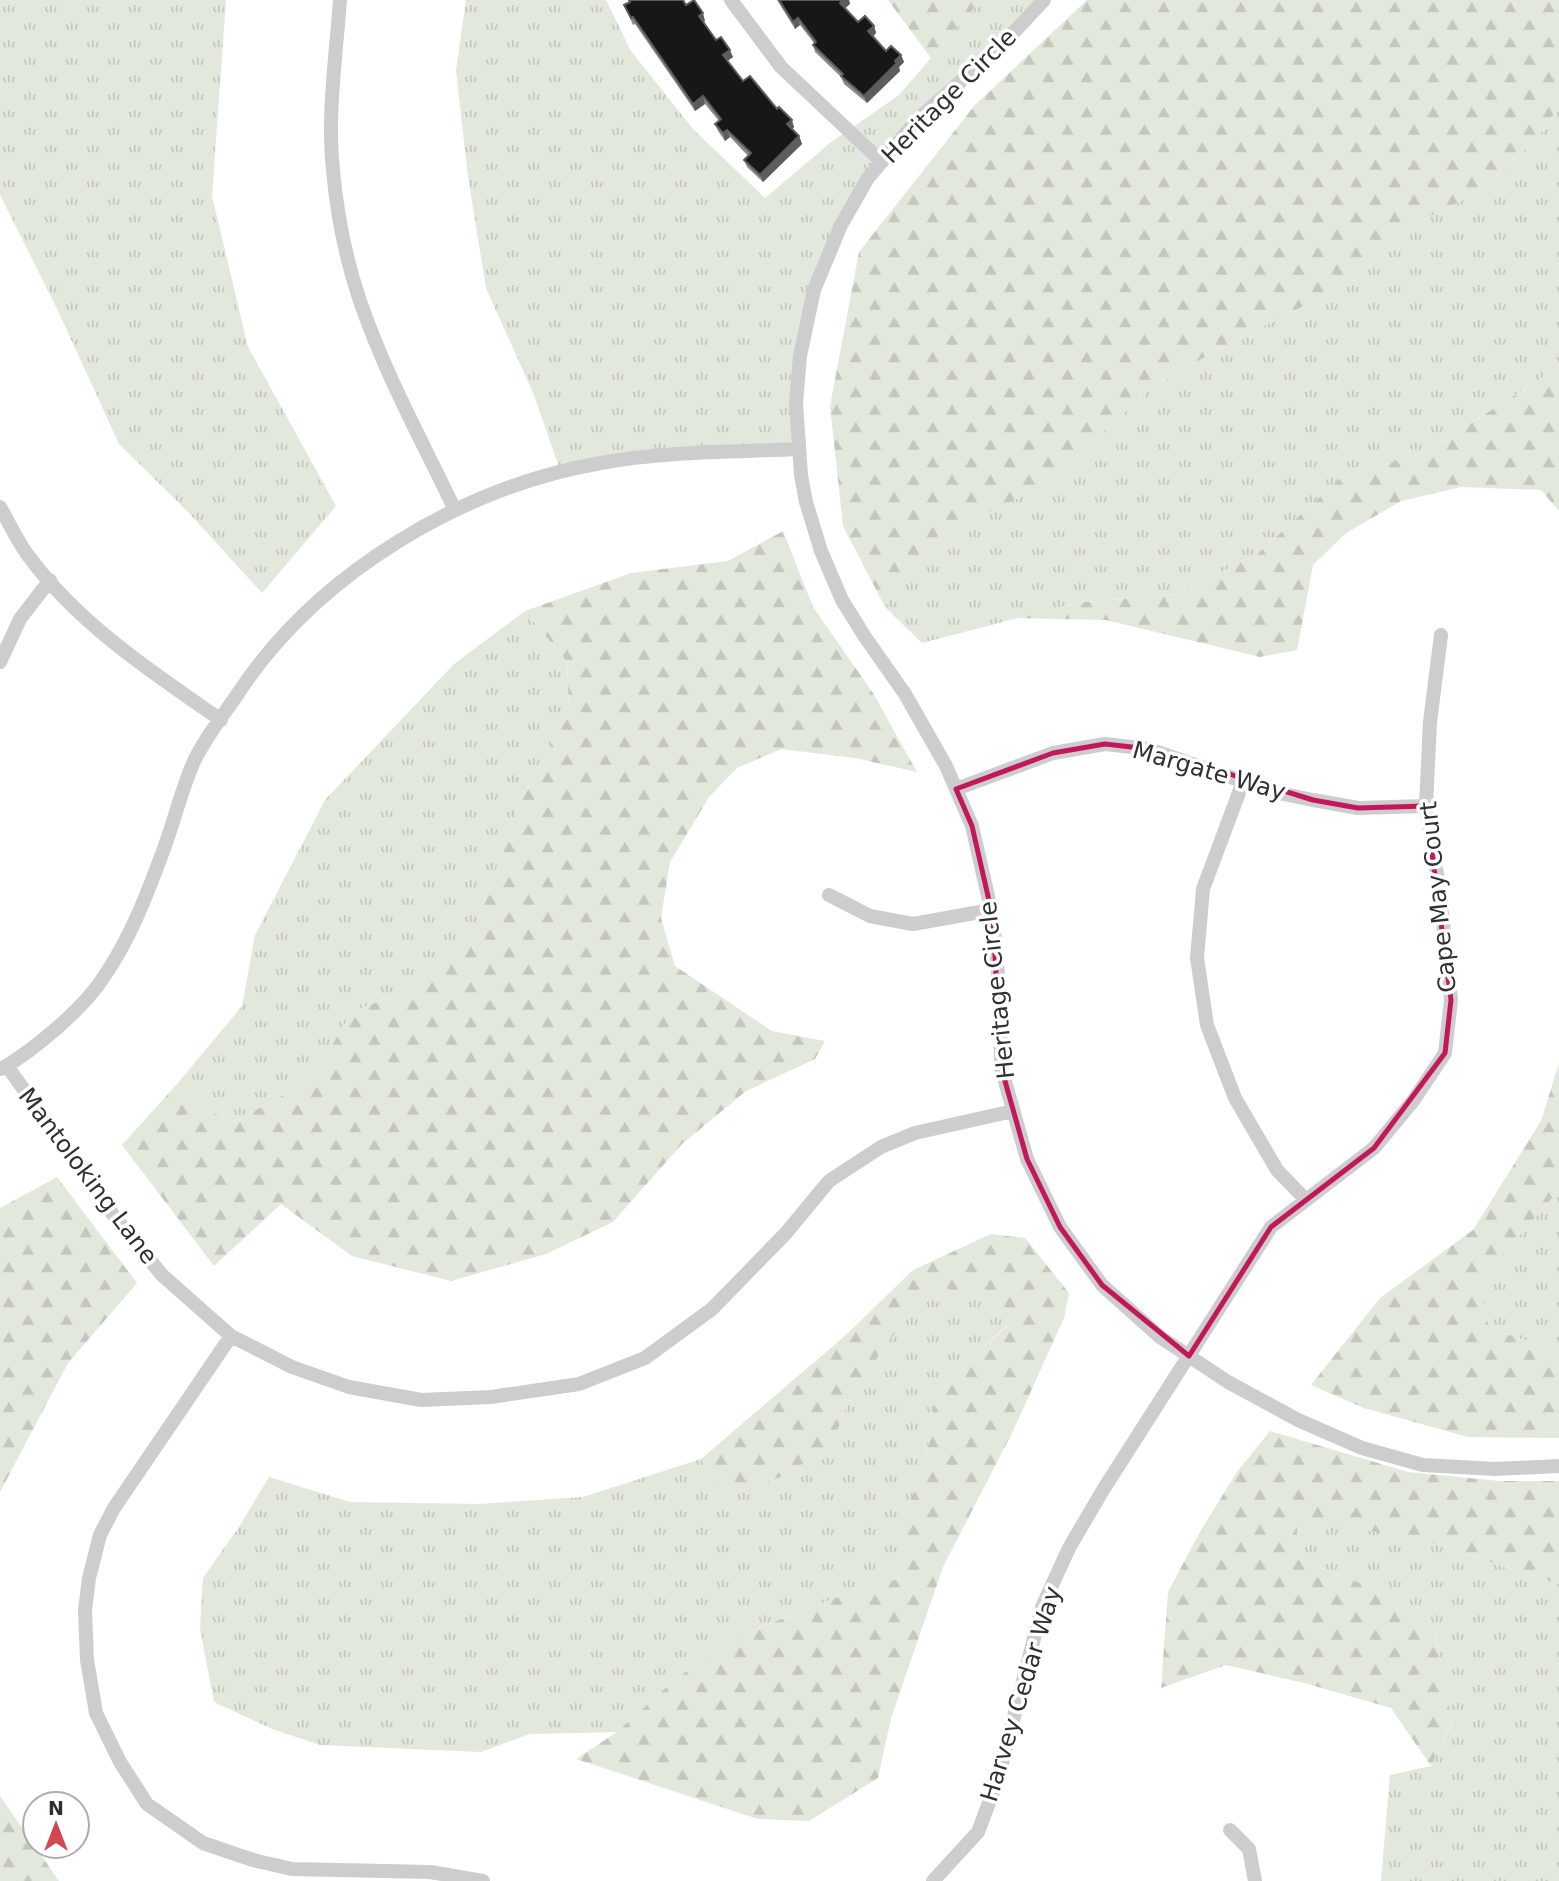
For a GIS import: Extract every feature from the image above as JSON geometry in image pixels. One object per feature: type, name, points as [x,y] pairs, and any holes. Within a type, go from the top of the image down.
[{"type":"street","points":[[340,0],[330,111],[332,169],[340,222],[359,299],[388,373],[455,510]]},
{"type":"street","points":[[731,0],[781,67],[881,162]]},
{"type":"street","name":"Heritage Circle","points":[[1044,0],[1001,46],[918,119],[869,178],[841,225],[814,290],[800,356],[796,403],[806,502],[821,551],[842,600],[905,694],[946,766],[972,827],[991,910],[1000,997],[1001,1067],[1027,1160],[1060,1227],[1102,1285],[1160,1337],[1228,1382],[1298,1420],[1362,1448],[1423,1465],[1495,1469],[1559,1466]]},
{"type":"street","points":[[4,1068],[58,1027],[102,980],[132,928],[162,854],[193,762],[256,667],[292,626],[351,572],[455,510],[532,480],[601,463],[702,453],[799,449]]},
{"type":"street","points":[[0,507],[29,558],[81,615],[154,674],[220,720]]},
{"type":"street","points":[[0,662],[20,619],[50,580]]},
{"type":"street","name":"Cape May Court","points":[[1189,1356],[1271,1227],[1374,1148],[1413,1101],[1445,1053],[1451,1000],[1440,892],[1426,806],[1430,722],[1441,635]]},
{"type":"street","name":"Margate Way","points":[[956,789],[1053,753],[1105,744],[1149,749],[1274,792],[1358,808],[1426,806]]},
{"type":"street","points":[[1243,782],[1203,889],[1197,958],[1207,1025],[1235,1098],[1277,1170],[1306,1200]]},
{"type":"street","points":[[829,895],[870,916],[913,924],[991,910]]},
{"type":"street","name":"Mantoloking Lane","points":[[4,1068],[114,1216],[162,1275],[231,1336],[292,1367],[349,1387],[421,1400],[491,1397],[579,1384],[645,1358],[712,1309],[786,1233],[829,1181],[881,1147],[915,1133],[1013,1111]]},
{"type":"street","points":[[231,1336],[114,1507],[100,1535],[89,1578],[85,1610],[87,1660],[96,1713],[120,1762],[147,1804],[203,1843],[253,1860],[292,1869],[430,1872],[483,1881]]},
{"type":"street","name":"Harvey Cedar Way","points":[[935,1880],[978,1832],[998,1779],[1042,1607],[1069,1548],[1189,1356]]},
{"type":"street","points":[[1230,1830],[1249,1849],[1255,1881]]},
{"type":"highlighted area","points":[[1105,744],[1149,749],[1313,800],[1358,808],[1426,806],[1451,1000],[1445,1053],[1374,1148],[1271,1227],[1189,1356],[1102,1285],[1060,1227],[1027,1159],[1001,1067],[993,918],[972,826],[956,789],[1053,753]]},
{"type":"green space","points":[[0,0],[226,0],[212,196],[248,347],[336,506],[262,593],[189,513],[119,444],[59,313],[0,195]]},
{"type":"green space","points":[[466,0],[606,0],[631,51],[693,129],[765,198],[830,143],[899,95],[981,0],[1044,0],[918,119],[841,225],[800,356],[799,449],[702,453],[561,473],[534,395],[486,288],[468,177],[456,70]]},
{"type":"green space","points":[[888,0],[981,0],[931,58]]},
{"type":"green space","points":[[1087,0],[1559,0],[1559,106],[1537,139],[1477,193],[1427,218],[1348,284],[1235,340],[1154,386],[1044,486],[938,536],[894,584],[885,607],[843,526],[830,406],[859,252],[975,105]]},
{"type":"green space","points":[[1559,106],[1559,367],[1424,453],[1343,476],[1256,555],[1178,594],[1076,603],[922,643],[885,607],[894,584],[938,536],[1044,486],[1154,386],[1235,340],[1348,284],[1427,218],[1477,193],[1537,139]]},
{"type":"green space","points":[[1559,367],[1559,511],[1541,490],[1461,487],[1401,501],[1346,533],[1313,565],[1297,650],[1260,657],[1106,620],[1017,618],[1076,603],[1178,594],[1256,555],[1343,476],[1424,453]]},
{"type":"green space","points":[[783,531],[813,607],[873,693],[917,772],[855,758],[781,749],[737,768],[709,797],[670,862],[661,918],[675,966],[772,1031],[825,1041],[815,1059],[746,1091],[682,1144],[613,1222],[546,1254],[451,1281],[352,1256],[281,1204],[214,1266],[122,1145],[177,1084],[230,1124],[311,1080],[352,1012],[412,988],[477,921],[520,802],[569,712],[567,662],[525,611],[631,573],[728,561]]},
{"type":"green space","points":[[525,611],[567,662],[569,712],[520,802],[477,921],[412,988],[352,1012],[311,1080],[230,1124],[177,1084],[242,1006],[255,935],[325,800],[454,664]]},
{"type":"green space","points":[[1559,1063],[1559,1190],[1479,1282],[1489,1328],[1559,1352],[1559,1438],[1468,1437],[1364,1408],[1311,1385],[1380,1298],[1473,1230],[1541,1121]]},
{"type":"green space","points":[[57,1177],[137,1283],[68,1363],[0,1492],[0,1208]]},
{"type":"green space","points":[[1559,1190],[1559,1352],[1488,1328],[1479,1282]]},
{"type":"green space","points":[[991,1234],[1025,1238],[1069,1293],[1064,1318],[1012,1433],[943,1567],[891,1718],[878,1778],[809,1821],[758,1819],[576,1759],[617,1732],[673,1681],[732,1638],[841,1596],[901,1578],[901,1516],[924,1475],[933,1408],[970,1360],[1007,1326],[998,1305],[933,1284],[850,1396],[832,1445],[786,1475],[730,1495],[701,1459],[846,1335],[913,1270]]},
{"type":"green space","points":[[933,1284],[998,1305],[1007,1325],[970,1360],[933,1408],[924,1475],[901,1516],[901,1578],[841,1596],[732,1638],[673,1681],[617,1732],[530,1734],[481,1752],[320,1745],[272,1729],[214,1702],[200,1628],[203,1578],[239,1527],[269,1477],[350,1502],[479,1504],[583,1497],[701,1459],[730,1495],[786,1475],[832,1445],[850,1396]]},
{"type":"green space","points":[[1270,1431],[1408,1472],[1500,1481],[1559,1481],[1559,1584],[1419,1539],[1297,1519],[1297,1559],[1376,1589],[1435,1633],[1452,1722],[1431,1766],[1391,1708],[1304,1683],[1226,1665],[1161,1688],[1168,1592],[1201,1530],[1237,1472]]},
{"type":"green space","points":[[1297,1518],[1419,1539],[1559,1584],[1559,1881],[1381,1881],[1390,1775],[1431,1766],[1452,1723],[1435,1633],[1376,1589],[1297,1559]]},
{"type":"green space","points":[[0,1796],[21,1826],[21,1860],[44,1860],[59,1881],[0,1881]]},
{"type":"building","points":[[629,0],[683,0],[686,5],[694,0],[703,13],[699,16],[716,40],[721,37],[730,50],[723,55],[743,81],[750,76],[777,109],[779,107],[792,120],[787,124],[799,136],[760,175],[744,160],[751,153],[727,130],[723,133],[715,124],[721,119],[703,96],[693,104],[633,17],[631,18],[624,5],[630,2]]},
{"type":"building","points":[[779,0],[843,0],[840,3],[858,22],[865,16],[874,26],[868,31],[886,51],[891,46],[901,55],[895,61],[897,63],[864,96],[841,76],[843,74],[813,45],[816,42],[798,18],[793,22]]}]
